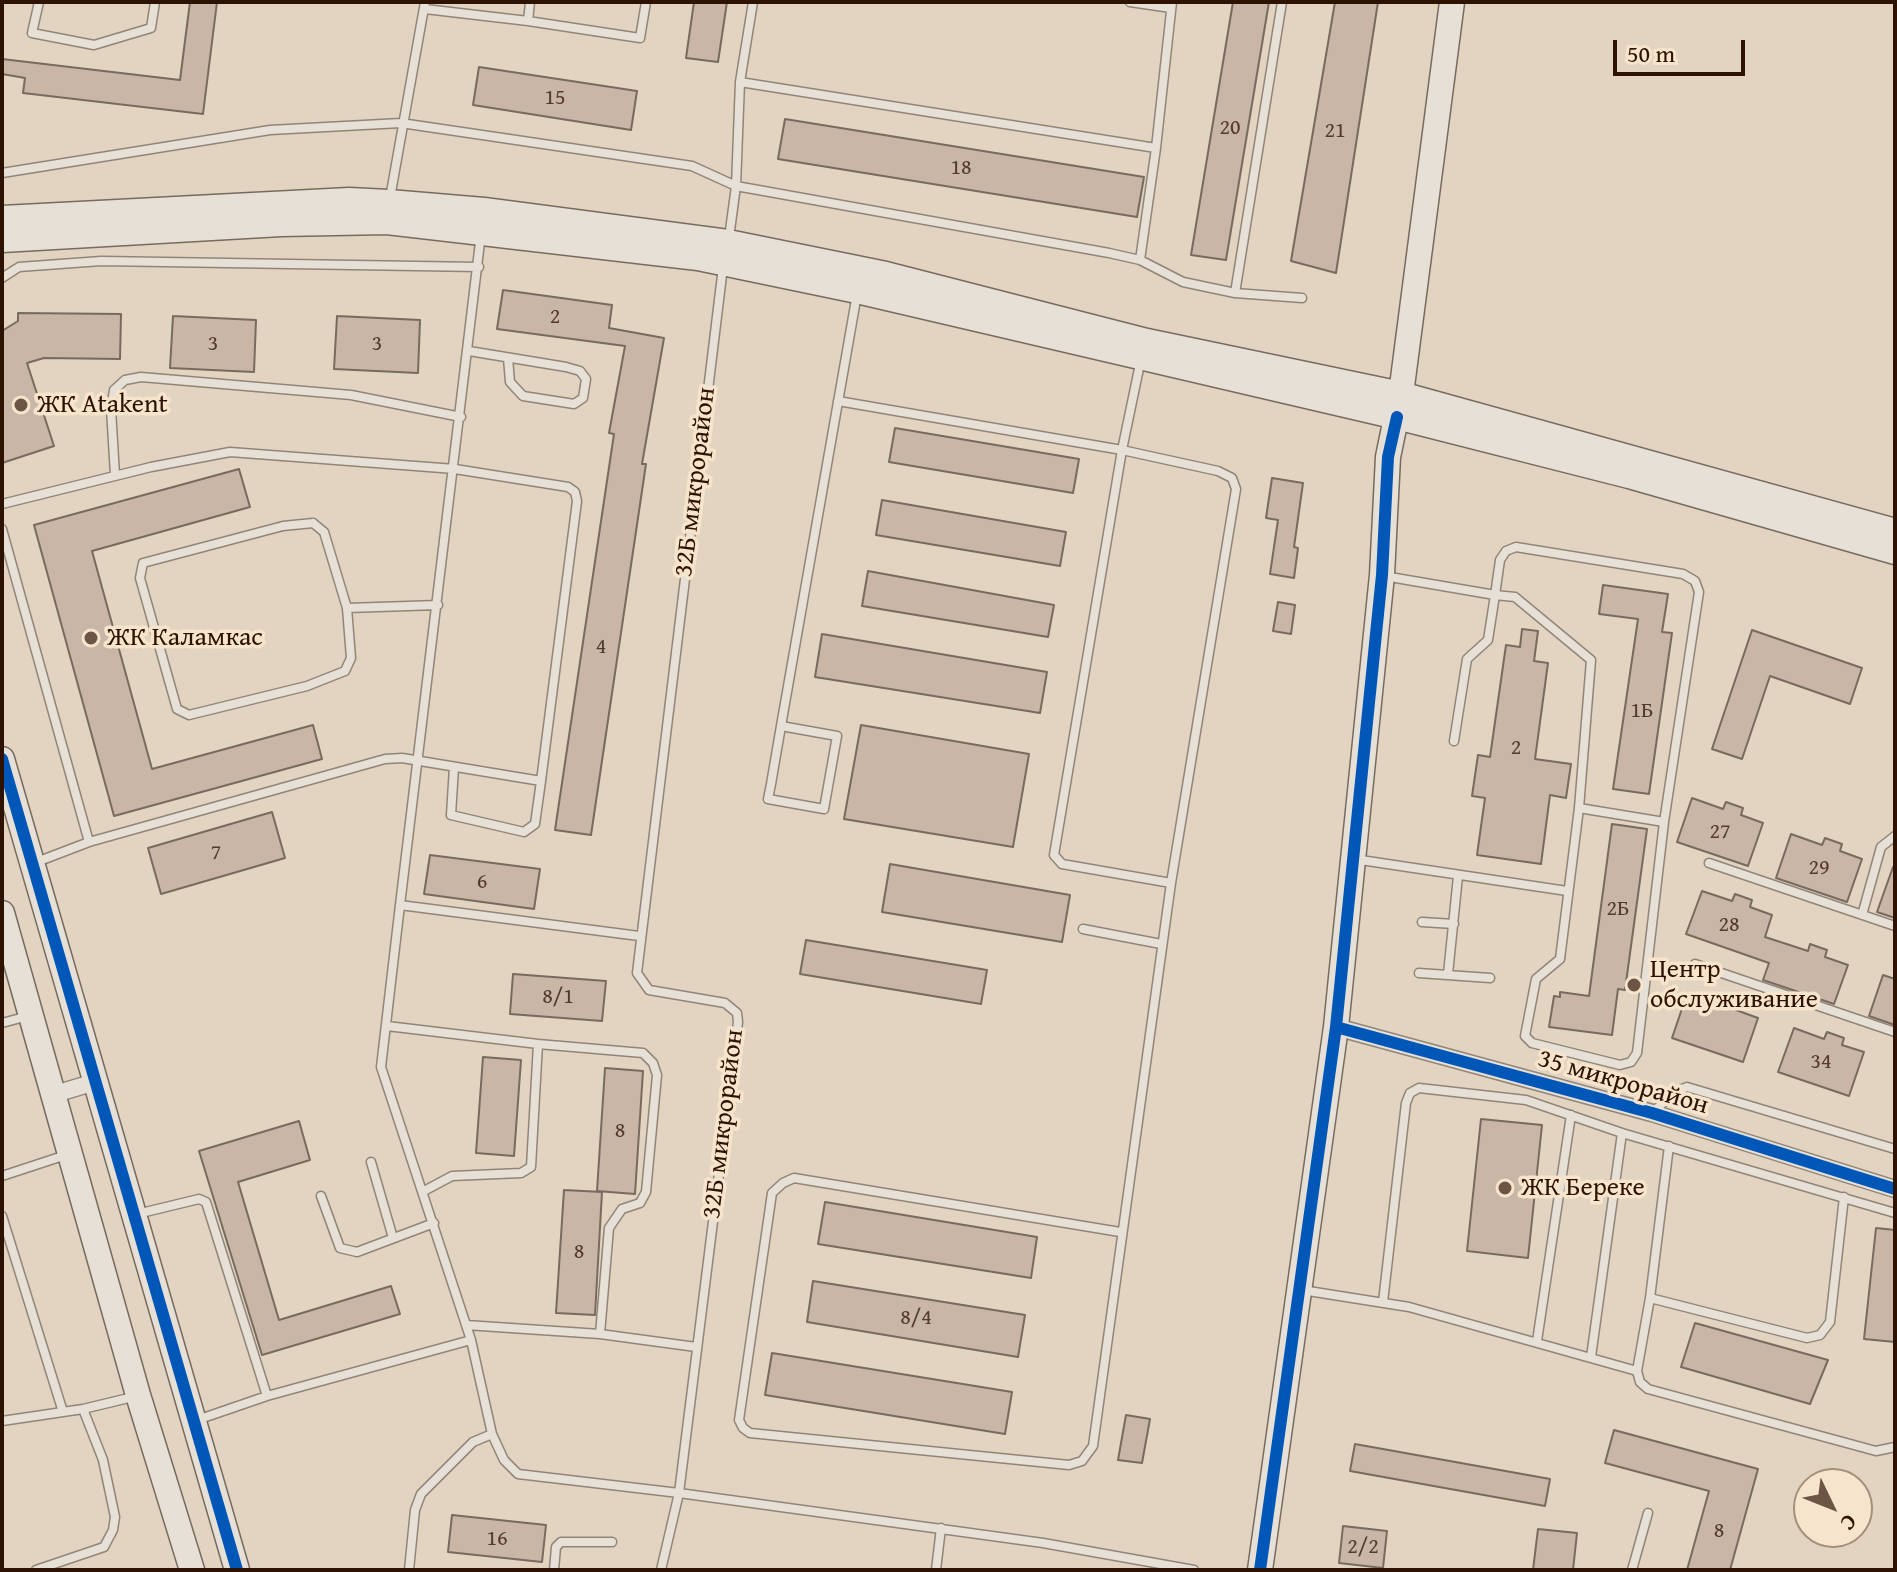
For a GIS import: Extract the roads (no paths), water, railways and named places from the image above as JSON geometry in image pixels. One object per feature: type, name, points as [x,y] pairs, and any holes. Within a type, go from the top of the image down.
[{"type":"main road","points":[[1260,1570],[1336,1027],[1382,575],[1392,404],[1438,2]]},
{"type":"main road","points":[[1392,404],[1452,2]]},
{"type":"main road","points":[[2,218],[349,200],[388,212],[483,221],[886,274],[1895,531]]},
{"type":"main road","points":[[2,240],[281,224],[388,212]]},
{"type":"main road","points":[[726,252],[857,291],[1142,356],[1392,404],[1895,552]]},
{"type":"main road","points":[[2,759],[237,1570]]},
{"type":"main road","points":[[2,913],[138,1395],[192,1570]]},
{"type":"street","name":"35 микрорайон","points":[[1336,1027],[1652,1113],[1895,1189]]},
{"type":"street","points":[[55,1094],[95,1082]]},
{"type":"lane","points":[[39,2],[32,33],[94,45],[151,28],[155,2]]},
{"type":"lane","points":[[528,21],[530,2]]},
{"type":"lane","points":[[388,212],[401,123],[425,6],[640,38],[646,2]]},
{"type":"lane","name":"32Б микрорайон","points":[[661,1570],[679,1493],[737,1013],[725,1003],[649,990],[637,973],[639,936],[736,186],[740,82],[753,2]]},
{"type":"lane","points":[[1130,2],[1172,5],[1140,260]]},
{"type":"lane","points":[[1235,293],[1282,2]]},
{"type":"lane","points":[[740,82],[1156,148]]},
{"type":"lane","points":[[2,173],[270,130],[401,123],[692,166],[736,186],[1140,260],[1183,282],[1235,293],[1302,298]]},
{"type":"lane","points":[[483,221],[381,1067],[471,1340],[492,1434],[504,1460],[518,1474],[941,1528],[1194,1570]]},
{"type":"lane","points":[[2,278],[19,267],[101,261],[479,267]]},
{"type":"lane","points":[[781,726],[837,736],[824,809],[768,799],[857,291]]},
{"type":"lane","points":[[469,351],[508,358],[580,371],[586,379],[583,398],[574,404],[523,396],[510,382],[508,358]]},
{"type":"lane","points":[[1142,356],[1122,450],[1054,855],[1062,864],[1171,883]]},
{"type":"lane","points":[[115,475],[111,409],[114,390],[125,380],[141,377],[351,395],[461,417]]},
{"type":"lane","points":[[838,401],[1122,450],[1218,471],[1232,478],[1236,489],[1161,944],[1093,1446],[1082,1461],[1069,1465],[750,1433],[743,1428],[739,1420],[772,1193],[783,1183],[794,1178],[1120,1232]]},
{"type":"lane","points":[[2,504],[115,475],[230,452],[455,469],[568,487],[575,492],[577,501],[535,824],[524,832],[451,815],[454,767]]},
{"type":"lane","points":[[313,523],[324,532],[347,608],[351,658],[345,671],[307,686],[189,715],[177,709],[140,578],[143,563],[165,556],[283,526],[313,523]]},
{"type":"lane","points":[[2,529],[89,842]]},
{"type":"lane","points":[[1382,575],[1495,595],[1515,597],[1591,660],[1579,808],[1560,959],[1536,979],[1525,1036],[1532,1043],[1605,1062],[1620,1065],[1631,1062],[1637,1053],[1664,822],[1699,592],[1695,581],[1683,574],[1516,547],[1506,551],[1500,560],[1495,595],[1488,640],[1467,659],[1454,741]]},
{"type":"lane","points":[[347,608],[438,605]]},
{"type":"lane","points":[[33,864],[89,842],[385,759],[418,761],[541,781]]},
{"type":"lane","points":[[1579,808],[1664,822]]},
{"type":"lane","points":[[1862,915],[1881,847],[1895,836]]},
{"type":"lane","points":[[1353,858],[1567,891]]},
{"type":"lane","points":[[1709,863],[1895,926]]},
{"type":"lane","points":[[1448,974],[1458,876]]},
{"type":"lane","points":[[400,905],[639,936]]},
{"type":"lane","points":[[1422,922],[1454,924]]},
{"type":"lane","points":[[1083,929],[1161,944]]},
{"type":"lane","points":[[1695,964],[1895,1032]]},
{"type":"lane","points":[[1419,973],[1490,978]]},
{"type":"lane","points":[[2,1023],[33,1015]]},
{"type":"lane","points":[[387,1026],[643,1053],[653,1063],[657,1075],[646,1192],[640,1203],[622,1209],[609,1228],[600,1334]]},
{"type":"lane","points":[[424,1191],[452,1176],[521,1173],[531,1167],[538,1044]]},
{"type":"lane","points":[[1652,1113],[1675,1092],[1687,1087],[1895,1149]]},
{"type":"lane","points":[[1383,1302],[1410,1093],[1419,1088],[1526,1100],[1622,1133],[1895,1213]]},
{"type":"lane","points":[[1537,1341],[1571,1115]]},
{"type":"lane","points":[[1591,1357],[1622,1133]]},
{"type":"lane","points":[[1669,1146],[1650,1298],[1637,1371],[1640,1382],[1648,1389],[1876,1451],[1895,1447]]},
{"type":"lane","points":[[2,1176],[71,1153]]},
{"type":"lane","points":[[371,1162],[393,1238]]},
{"type":"lane","points":[[321,1196],[340,1248],[357,1252],[434,1223]]},
{"type":"lane","points":[[1650,1298],[1807,1338],[1820,1335],[1830,1322],[1844,1197]]},
{"type":"lane","points":[[133,1215],[199,1199],[206,1202],[267,1396]]},
{"type":"lane","points":[[2,1216],[63,1412]]},
{"type":"lane","points":[[1298,1289],[1383,1302],[1537,1341],[1637,1371]]},
{"type":"lane","points":[[466,1325],[600,1334],[696,1347]]},
{"type":"lane","points":[[193,1421],[267,1396],[471,1340]]},
{"type":"lane","points":[[2,1421],[83,1409],[138,1395]]},
{"type":"lane","points":[[36,1570],[104,1547],[113,1530],[115,1517],[103,1460],[83,1409]]},
{"type":"lane","points":[[409,1570],[415,1510],[421,1494],[473,1442],[492,1434]]},
{"type":"lane","points":[[1632,1570],[1648,1513]]},
{"type":"lane","points":[[936,1570],[941,1528]]},
{"type":"lane","points":[[554,1570],[556,1547],[561,1542],[612,1542]]},
{"type":"place","name":"ЖК Atakent","points":[[21,405]]},
{"type":"place","name":"ЖК Каламкас","points":[[91,638]]},
{"type":"place","name":"Центр обслуживание","points":[[1634,985]]},
{"type":"place","name":"ЖК Береке","points":[[1505,1188]]}]
